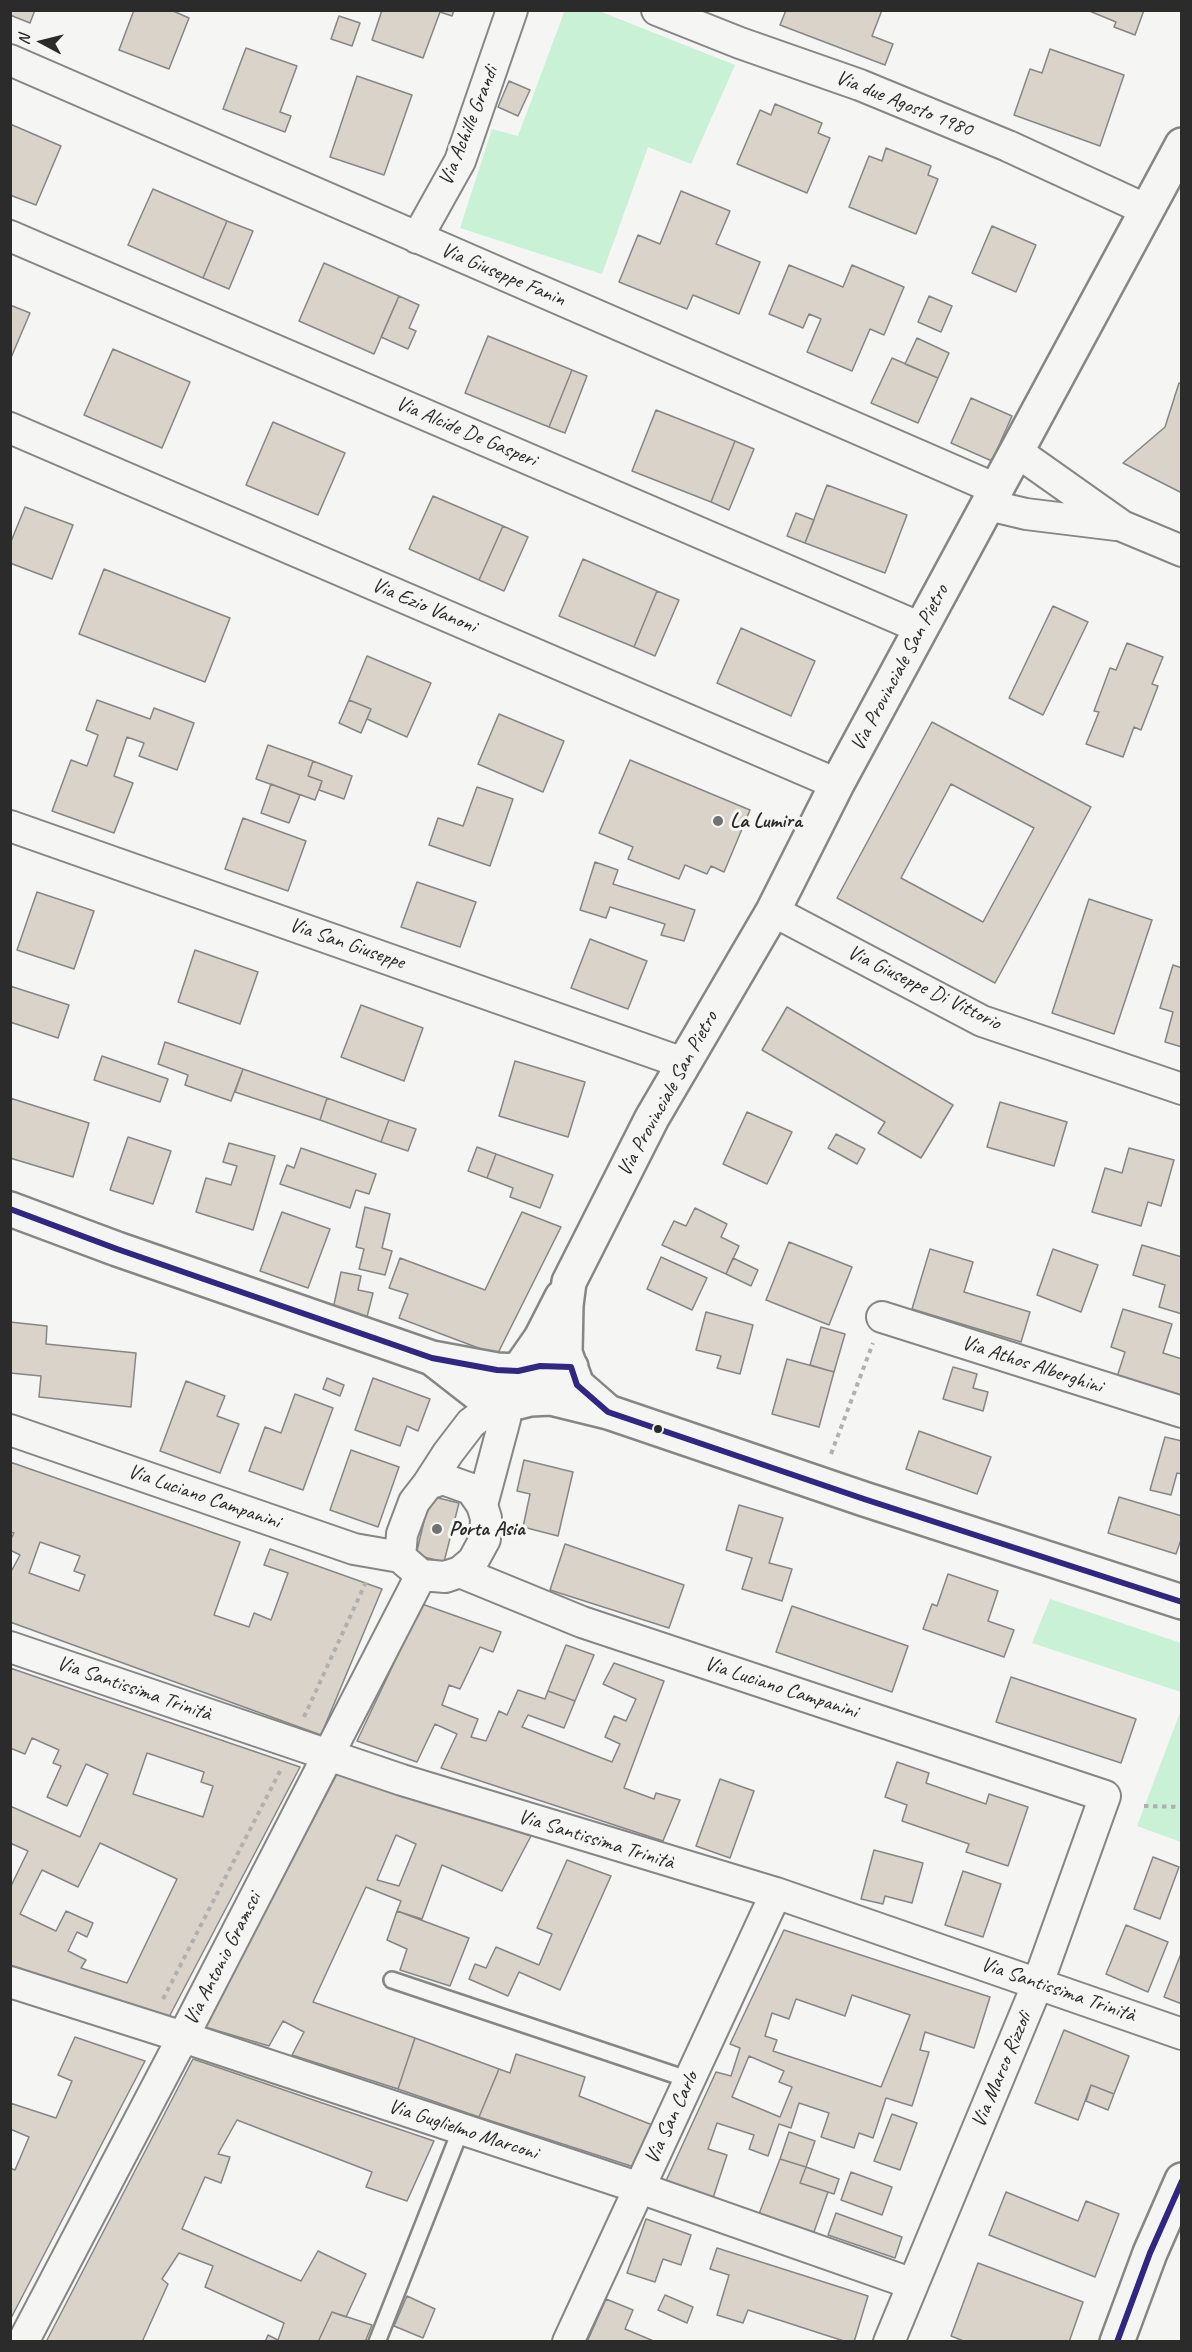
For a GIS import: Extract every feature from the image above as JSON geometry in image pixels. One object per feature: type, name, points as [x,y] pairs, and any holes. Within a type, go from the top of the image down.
[{"type":"main road","name":"Via Provinciale San Pietro","points":[[518,1392],[541,1338],[615,1188],[683,1063],[773,911],[837,784],[1182,145]]},
{"type":"main road","points":[[10,1209],[445,1367],[497,1370],[518,1392],[608,1412],[875,1503],[1182,1602]]},
{"type":"main road","points":[[569,1282],[565,1353],[577,1385],[608,1412]]},
{"type":"main road","points":[[518,1392],[540,1366],[570,1367]]},
{"type":"main road","points":[[1117,2342],[1150,2253],[1182,2180]]},
{"type":"street","name":"Via Achille Grandi","points":[[417,238],[460,161],[512,10]]},
{"type":"street","name":"Via due Agosto 1980","points":[[657,10],[740,43],[860,85],[1008,146],[1147,210]]},
{"type":"street","name":"Via Giuseppe Fanin","points":[[10,60],[417,238],[1026,513],[1122,526]]},
{"type":"street","name":"Via Alcide De Gasperi","points":[[10,236],[921,628]]},
{"type":"street","name":"Via Ezio Vanoni","points":[[10,428],[837,784]]},
{"type":"street","points":[[1016,451],[1122,526],[1182,551]]},
{"type":"street","name":"Via San Giuseppe","points":[[10,826],[683,1063]]},
{"type":"street","name":"Via Giuseppe Di Vittorio","points":[[773,911],[982,1021],[1182,1089]]},
{"type":"street","name":"Via Athos Alberghini","points":[[882,1317],[1182,1412]]},
{"type":"street","points":[[445,1367],[462,1395],[462,1411],[448,1453]]},
{"type":"street","points":[[448,1453],[471,1423],[518,1392]]},
{"type":"street","points":[[482,1505],[518,1392]]},
{"type":"street","name":"Via Luciano Campanini","points":[[10,1430],[354,1549],[400,1562]]},
{"type":"street","name":"Via Antonio Gramsci","points":[[23,2342],[183,2037],[327,1754],[400,1562],[402,1534],[414,1502],[448,1453]]},
{"type":"street","points":[[400,1562],[445,1577],[460,1572],[473,1561],[486,1539],[486,1518],[482,1505],[471,1489],[457,1482],[443,1479],[428,1484]]},
{"type":"street","name":"Via Luciano Campanini","points":[[460,1572],[582,1622],[1105,1796]]},
{"type":"street","name":"Via Santissima Trinità","points":[[10,1647],[402,1780],[776,1893],[1182,2034]]},
{"type":"street","name":"Via Marco Rizzoli","points":[[889,2342],[1038,1983],[1105,1796]]},
{"type":"street","name":"Via San Carlo","points":[[568,2342],[776,1893]]},
{"type":"street","name":"Via Guglielmo Marconi","points":[[10,1982],[640,2188],[913,2284]]},
{"type":"lane","points":[[392,1980],[690,2080]]},
{"type":"lane","points":[[376,2342],[461,2129]]},
{"type":"path","points":[[820,1453],[830,1456],[882,1317]]},
{"type":"path","points":[[149,2026],[293,1742],[400,1562]]},
{"type":"path","points":[[1144,1806],[1182,1808]]},
{"type":"green space","points":[[565,10],[599,11],[735,65],[691,164],[648,147],[602,274],[460,228],[492,129],[518,136]]},
{"type":"green space","points":[[1050,1599],[1181,1643],[1181,1692],[1032,1643]]},
{"type":"green space","points":[[1181,1710],[1181,1842],[1137,1826]]},
{"type":"building","points":[[10,10],[35,10],[30,23],[10,15]]},
{"type":"building","points":[[134,10],[171,10],[189,18],[169,69],[119,50]]},
{"type":"building","points":[[382,10],[454,10],[452,16],[440,12],[423,58],[372,40]]},
{"type":"building","points":[[786,10],[882,10],[872,36],[893,44],[885,65],[780,25]]},
{"type":"building","points":[[1087,10],[1144,10],[1135,35],[1114,27],[1116,22]]},
{"type":"building","points":[[339,16],[360,23],[352,46],[331,39]]},
{"type":"building","points":[[246,48],[297,66],[280,112],[291,116],[285,132],[223,109]]},
{"type":"building","points":[[1050,49],[1124,75],[1100,146],[1014,115],[1030,69],[1042,73]]},
{"type":"building","points":[[357,76],[412,95],[384,175],[330,157]]},
{"type":"building","points":[[509,81],[530,90],[518,116],[498,107]]},
{"type":"building","points":[[775,104],[822,123],[818,133],[830,138],[807,193],[737,164],[760,110],[771,115]]},
{"type":"building","points":[[10,124],[61,146],[36,205],[10,195]]},
{"type":"building","points":[[886,148],[931,166],[928,175],[938,179],[916,234],[849,207],[869,156],[882,161]]},
{"type":"building","points":[[153,189],[227,221],[203,278],[128,245]]},
{"type":"building","points":[[681,191],[730,211],[716,244],[760,262],[739,314],[693,295],[687,309],[619,282],[638,235],[660,244]]},
{"type":"building","points":[[227,221],[253,231],[229,289],[203,278]]},
{"type":"building","points":[[992,226],[1036,245],[1016,292],[972,273]]},
{"type":"building","points":[[324,263],[399,296],[374,354],[299,321]]},
{"type":"building","points":[[789,265],[843,287],[852,265],[904,287],[884,335],[870,329],[852,371],[807,352],[821,319],[809,314],[803,328],[769,314]]},
{"type":"building","points":[[399,296],[419,305],[409,328],[416,331],[408,349],[381,337]]},
{"type":"building","points":[[929,296],[952,306],[941,332],[918,322]]},
{"type":"building","points":[[10,305],[30,313],[10,360]]},
{"type":"building","points":[[488,336],[572,370],[549,427],[465,393]]},
{"type":"building","points":[[917,338],[949,353],[938,378],[905,364]]},
{"type":"building","points":[[113,349],[190,382],[162,448],[84,415]]},
{"type":"building","points":[[892,358],[938,378],[918,423],[871,403]]},
{"type":"building","points":[[572,370],[587,376],[565,433],[549,427]]},
{"type":"building","points":[[1179,383],[1182,384],[1182,493],[1123,463],[1165,427]]},
{"type":"building","points":[[971,398],[1012,416],[992,461],[951,443]]},
{"type":"building","points":[[656,410],[735,441],[711,502],[632,471]]},
{"type":"building","points":[[273,422],[345,453],[318,515],[246,485]]},
{"type":"building","points":[[735,441],[754,449],[729,510],[711,502]]},
{"type":"building","points":[[827,485],[907,515],[885,573],[805,543]]},
{"type":"building","points":[[433,496],[503,526],[479,580],[409,549]]},
{"type":"building","points":[[25,507],[73,525],[52,579],[10,563],[10,544]]},
{"type":"building","points":[[796,513],[814,520],[805,543],[787,536]]},
{"type":"building","points":[[503,526],[528,537],[504,591],[479,580]]},
{"type":"building","points":[[583,559],[657,591],[634,647],[559,616]]},
{"type":"building","points":[[104,569],[230,618],[205,682],[79,634]]},
{"type":"building","points":[[657,591],[679,600],[655,656],[634,647]]},
{"type":"building","points":[[1053,606],[1088,622],[1043,715],[1009,698]]},
{"type":"building","points":[[741,628],[815,661],[791,716],[717,683]]},
{"type":"building","points":[[1127,643],[1163,657],[1152,684],[1158,686],[1141,730],[1134,727],[1123,757],[1086,744],[1099,712],[1094,711],[1110,668],[1116,670]]},
{"type":"building","points":[[367,656],[431,683],[407,737],[367,719],[371,709],[349,700]]},
{"type":"building","points":[[97,700],[150,719],[154,708],[194,723],[177,770],[139,756],[144,743],[127,737],[114,776],[133,783],[114,833],[52,811],[71,760],[87,766],[98,735],[86,730]]},
{"type":"building","points":[[349,700],[371,709],[361,733],[339,723]]},
{"type":"building","points":[[499,714],[564,741],[543,792],[478,764]]},
{"type":"building","points":[[932,722],[1091,807],[995,983],[837,898]],"holes":[[[951,784],[1034,828],[983,922],[901,878]]]},
{"type":"building","points":[[268,745],[313,761],[308,776],[322,781],[315,800],[256,779]]},
{"type":"building","points":[[630,760],[750,810],[724,872],[711,866],[707,874],[685,865],[679,879],[628,859],[633,847],[599,833]]},
{"type":"building","points":[[313,761],[352,776],[344,799],[319,790],[322,781],[308,776]]},
{"type":"building","points":[[271,784],[300,795],[289,823],[261,813]]},
{"type":"building","points":[[477,787],[513,799],[490,866],[429,845],[438,818],[463,826]]},
{"type":"building","points":[[243,818],[306,841],[288,891],[225,869]]},
{"type":"building","points":[[595,862],[618,870],[613,884],[695,910],[684,941],[661,935],[665,924],[610,907],[606,918],[580,910]]},
{"type":"building","points":[[417,882],[476,902],[460,947],[401,927]]},
{"type":"building","points":[[37,892],[94,911],[74,969],[17,950]]},
{"type":"building","points":[[1089,899],[1152,920],[1114,1034],[1052,1013]]},
{"type":"building","points":[[590,939],[647,961],[628,1009],[571,988]]},
{"type":"building","points":[[195,950],[258,972],[240,1024],[178,1002]]},
{"type":"building","points":[[1173,965],[1182,968],[1182,1047],[1165,1042],[1173,1012],[1160,1008]]},
{"type":"building","points":[[10,986],[69,1005],[58,1038],[10,1022]]},
{"type":"building","points":[[361,1005],[423,1028],[404,1081],[341,1057]]},
{"type":"building","points":[[787,1007],[953,1105],[921,1158],[878,1133],[885,1122],[762,1050]]},
{"type":"building","points":[[165,1042],[243,1069],[231,1101],[185,1085],[188,1075],[158,1064]]},
{"type":"building","points":[[102,1056],[168,1079],[160,1102],[94,1080]]},
{"type":"building","points":[[515,1061],[585,1082],[568,1137],[499,1116]]},
{"type":"building","points":[[243,1069],[327,1098],[320,1120],[235,1092]]},
{"type":"building","points":[[10,1098],[89,1123],[73,1177],[10,1158]]},
{"type":"building","points":[[327,1098],[389,1120],[381,1142],[320,1120]]},
{"type":"building","points":[[1000,1102],[1067,1122],[1054,1166],[987,1147]]},
{"type":"building","points":[[747,1112],[792,1132],[767,1184],[723,1164]]},
{"type":"building","points":[[389,1120],[416,1129],[408,1151],[381,1142]]},
{"type":"building","points":[[836,1134],[865,1149],[857,1164],[828,1148]]},
{"type":"building","points":[[128,1137],[171,1151],[153,1204],[110,1190]]},
{"type":"building","points":[[229,1143],[275,1156],[253,1230],[196,1212],[206,1178],[231,1185],[237,1166],[223,1162]]},
{"type":"building","points":[[477,1147],[496,1154],[487,1178],[468,1171]]},
{"type":"building","points":[[301,1148],[376,1174],[369,1194],[356,1190],[350,1208],[280,1184],[287,1165],[294,1168]]},
{"type":"building","points":[[1129,1148],[1174,1160],[1161,1206],[1148,1202],[1141,1226],[1092,1212],[1105,1168],[1122,1173]]},
{"type":"building","points":[[496,1154],[553,1175],[540,1208],[510,1197],[513,1188],[487,1178]]},
{"type":"building","points":[[365,1207],[390,1214],[382,1248],[392,1251],[385,1275],[359,1269],[364,1249],[356,1247]]},
{"type":"building","points":[[695,1208],[727,1224],[721,1237],[739,1246],[726,1274],[662,1245],[674,1221],[686,1226]]},
{"type":"building","points":[[282,1212],[330,1229],[308,1288],[260,1271]]},
{"type":"building","points":[[522,1212],[561,1227],[497,1355],[399,1318],[408,1294],[389,1288],[400,1258],[485,1290]]},
{"type":"building","points":[[789,1242],[852,1267],[829,1325],[766,1300]]},
{"type":"building","points":[[1142,1245],[1182,1257],[1182,1314],[1159,1307],[1165,1285],[1133,1275]]},
{"type":"building","points":[[930,1249],[973,1262],[964,1292],[1030,1312],[1021,1342],[912,1309]]},
{"type":"building","points":[[1053,1249],[1098,1265],[1081,1312],[1037,1295]]},
{"type":"building","points":[[661,1257],[707,1278],[692,1310],[647,1289]]},
{"type":"building","points":[[733,1258],[758,1270],[751,1286],[726,1274]]},
{"type":"building","points":[[341,1272],[361,1276],[358,1290],[373,1293],[367,1317],[333,1309]]},
{"type":"building","points":[[1123,1309],[1172,1324],[1163,1353],[1182,1359],[1182,1401],[1116,1380],[1125,1352],[1111,1347]]},
{"type":"building","points":[[706,1312],[753,1325],[740,1374],[717,1368],[721,1356],[696,1350]]},
{"type":"building","points":[[10,1322],[47,1326],[46,1344],[136,1353],[131,1407],[39,1397],[41,1376],[10,1373]]},
{"type":"building","points":[[821,1327],[845,1334],[834,1372],[810,1365]]},
{"type":"building","points":[[787,1359],[834,1372],[819,1427],[772,1414]]},
{"type":"building","points":[[953,1367],[977,1374],[973,1388],[988,1392],[983,1411],[943,1399]]},
{"type":"building","points":[[327,1378],[344,1385],[340,1396],[323,1389]]},
{"type":"building","points":[[373,1378],[430,1399],[418,1431],[407,1426],[400,1446],[355,1430]]},
{"type":"building","points":[[186,1381],[225,1396],[217,1416],[239,1424],[220,1473],[160,1451]]},
{"type":"building","points":[[295,1394],[333,1408],[303,1490],[249,1471],[265,1427],[281,1433]]},
{"type":"building","points":[[919,1431],[991,1457],[977,1494],[906,1469]]},
{"type":"building","points":[[1165,1437],[1182,1441],[1182,1474],[1177,1473],[1171,1495],[1150,1490]]},
{"type":"building","points":[[351,1450],[399,1467],[378,1527],[330,1510]]},
{"type":"building","points":[[524,1460],[573,1472],[558,1536],[523,1527],[530,1494],[517,1491]]},
{"type":"building","points":[[10,1462],[240,1542],[214,1615],[249,1627],[254,1613],[271,1620],[288,1573],[264,1565],[270,1549],[382,1589],[321,1735],[10,1622],[10,1569],[12,1570],[20,1555],[10,1550],[10,1541],[14,1533],[10,1532]],"holes":[[[40,1542],[80,1556],[74,1571],[85,1575],[79,1591],[29,1573]]]},
{"type":"building","name":"Porta Asia","points":[[430,1496],[459,1503],[444,1562],[416,1555]]},
{"type":"building","points":[[1119,1497],[1182,1516],[1182,1537],[1176,1554],[1108,1533]]},
{"type":"building","points":[[739,1505],[783,1518],[769,1563],[792,1569],[782,1601],[742,1589],[752,1558],[726,1550]]},
{"type":"building","points":[[565,1544],[684,1585],[669,1628],[550,1590]]},
{"type":"building","points":[[948,1574],[998,1591],[988,1621],[1014,1630],[1004,1657],[923,1629],[932,1604],[937,1606]]},
{"type":"building","points":[[422,1604],[501,1632],[493,1652],[480,1647],[460,1689],[449,1685],[442,1705],[478,1719],[471,1737],[486,1741],[499,1711],[507,1715],[518,1690],[545,1699],[548,1691],[575,1701],[564,1728],[528,1715],[522,1727],[612,1762],[620,1744],[605,1737],[614,1716],[626,1721],[636,1699],[603,1684],[614,1663],[664,1681],[624,1788],[654,1799],[656,1793],[680,1800],[663,1841],[441,1768],[457,1734],[435,1724],[417,1762],[357,1741]]},
{"type":"building","points":[[792,1606],[908,1646],[892,1692],[776,1652]]},
{"type":"building","points":[[566,1645],[594,1655],[575,1701],[548,1691]]},
{"type":"building","points":[[10,1668],[300,1767],[169,2017],[10,1965],[10,1888],[28,1851],[10,1843],[10,1806],[80,1837],[108,1774],[86,1764],[67,1806],[47,1797],[61,1766],[53,1763],[59,1750],[32,1738],[25,1754],[10,1748]],"holes":[[[147,1753],[204,1772],[201,1782],[213,1786],[203,1817],[133,1794]],[[100,1843],[177,1879],[127,1983],[81,1968],[86,1960],[68,1951],[77,1932],[87,1937],[93,1923],[66,1911],[56,1931],[20,1914],[42,1870],[78,1887]]]},
{"type":"building","points":[[1011,1677],[1136,1719],[1121,1763],[996,1722]]},
{"type":"building","points":[[897,1762],[929,1773],[926,1783],[986,1804],[989,1794],[1028,1807],[1008,1866],[966,1852],[969,1844],[902,1821],[907,1805],[885,1797]]},
{"type":"building","points":[[338,1772],[531,1836],[502,1891],[442,1865],[422,1919],[397,1911],[401,1901],[366,1887],[313,2002],[415,2038],[398,2089],[292,2055],[304,2032],[283,2021],[269,2046],[205,2027]],"holes":[[[396,1835],[416,1844],[399,1886],[377,1880]]]},
{"type":"building","points":[[720,1779],[754,1791],[730,1858],[696,1846]]},
{"type":"building","points":[[874,1850],[923,1863],[912,1903],[885,1896],[883,1904],[861,1899]]},
{"type":"building","points":[[1153,1857],[1179,1867],[1160,1919],[1134,1909]]},
{"type":"building","points":[[567,1860],[611,1876],[560,1990],[519,1972],[508,1996],[469,1979],[475,1964],[486,1968],[496,1947],[539,1965],[552,1934],[537,1928]]},
{"type":"building","points":[[963,1871],[1001,1884],[983,1937],[945,1925]]},
{"type":"building","points":[[397,1911],[469,1938],[450,1986],[400,1970],[407,1949],[387,1940]]},
{"type":"building","points":[[1126,1925],[1168,1942],[1148,1992],[1106,1974]]},
{"type":"building","points":[[784,1930],[990,1997],[974,2048],[925,2032],[920,2050],[929,2052],[912,2106],[886,2098],[873,2138],[859,2133],[854,2148],[821,2137],[829,2113],[799,2103],[791,2128],[779,2124],[768,2156],[749,2149],[754,2135],[717,2123],[708,2149],[727,2155],[713,2198],[665,2183],[716,2072],[731,2076],[740,2048],[730,2044]],"holes":[[[852,1995],[910,2015],[881,2087],[773,2051],[777,2040],[765,2036],[772,2013],[789,2019],[796,1999],[845,2016]],[[749,2056],[784,2071],[779,2082],[792,2087],[780,2117],[732,2097]]]},
{"type":"building","points":[[1182,1951],[1182,2004],[1164,1997]]},
{"type":"building","points":[[1064,2030],[1129,2056],[1114,2094],[1091,2085],[1078,2120],[1035,2103]]},
{"type":"building","points":[[75,2037],[145,2061],[10,2320],[10,2168],[15,2170],[29,2137],[10,2129],[10,2103],[56,2118],[72,2081],[58,2075]]},
{"type":"building","points":[[415,2038],[499,2069],[479,2117],[398,2089]]},
{"type":"building","points":[[516,2054],[585,2077],[579,2096],[655,2126],[634,2167],[479,2117],[499,2069],[510,2073]]},
{"type":"building","points":[[193,2059],[434,2141],[407,2201],[366,2187],[372,2172],[237,2120],[218,2154],[230,2157],[221,2183],[205,2177],[182,2229],[301,2281],[318,2251],[366,2274],[346,2317],[332,2312],[318,2342],[265,2342],[268,2335],[278,2340],[284,2323],[205,2287],[213,2266],[179,2253],[162,2279],[168,2284],[142,2342],[46,2342]]},
{"type":"building","points":[[1091,2085],[1114,2094],[1108,2110],[1086,2101]]},
{"type":"building","points":[[892,2114],[917,2123],[900,2170],[874,2161]]},
{"type":"building","points":[[789,2132],[815,2141],[806,2167],[780,2159]]},
{"type":"building","points":[[780,2159],[806,2167],[800,2183],[828,2192],[814,2232],[759,2214]]},
{"type":"building","points":[[806,2167],[839,2179],[834,2194],[800,2183]]},
{"type":"building","points":[[851,2172],[892,2187],[882,2215],[841,2200]]},
{"type":"building","points":[[1006,2192],[1078,2221],[1086,2201],[1119,2214],[1095,2277],[989,2235]]},
{"type":"building","points":[[836,2213],[902,2237],[895,2258],[828,2235]]},
{"type":"building","points":[[646,2219],[691,2235],[681,2265],[663,2259],[655,2282],[627,2273]]},
{"type":"building","points":[[717,2248],[868,2296],[854,2342],[847,2342],[748,2310],[743,2323],[717,2315],[729,2275],[710,2269]]},
{"type":"building","points":[[978,2263],[1083,2302],[1069,2342],[966,2342],[951,2336]]},
{"type":"building","points":[[665,2295],[693,2307],[687,2323],[658,2310]]},
{"type":"building","points":[[407,2296],[435,2309],[423,2338],[394,2326]]},
{"type":"building","points":[[606,2299],[633,2310],[625,2329],[656,2342],[587,2342]]},
{"type":"building","points":[[332,2312],[372,2325],[365,2342],[318,2342]]},
{"type":"transit line","points":[[10,1209],[117,1249],[432,1358],[497,1370],[518,1371],[540,1366],[571,1367],[577,1385],[608,1412],[864,1499],[1182,1602]]},
{"type":"transit line","points":[[1117,2342],[1150,2253],[1182,2181]]},
{"type":"place","name":"La Lumira","points":[[718,821]]},
{"type":"place","name":"Porta Asia","points":[[437,1529]]}]
